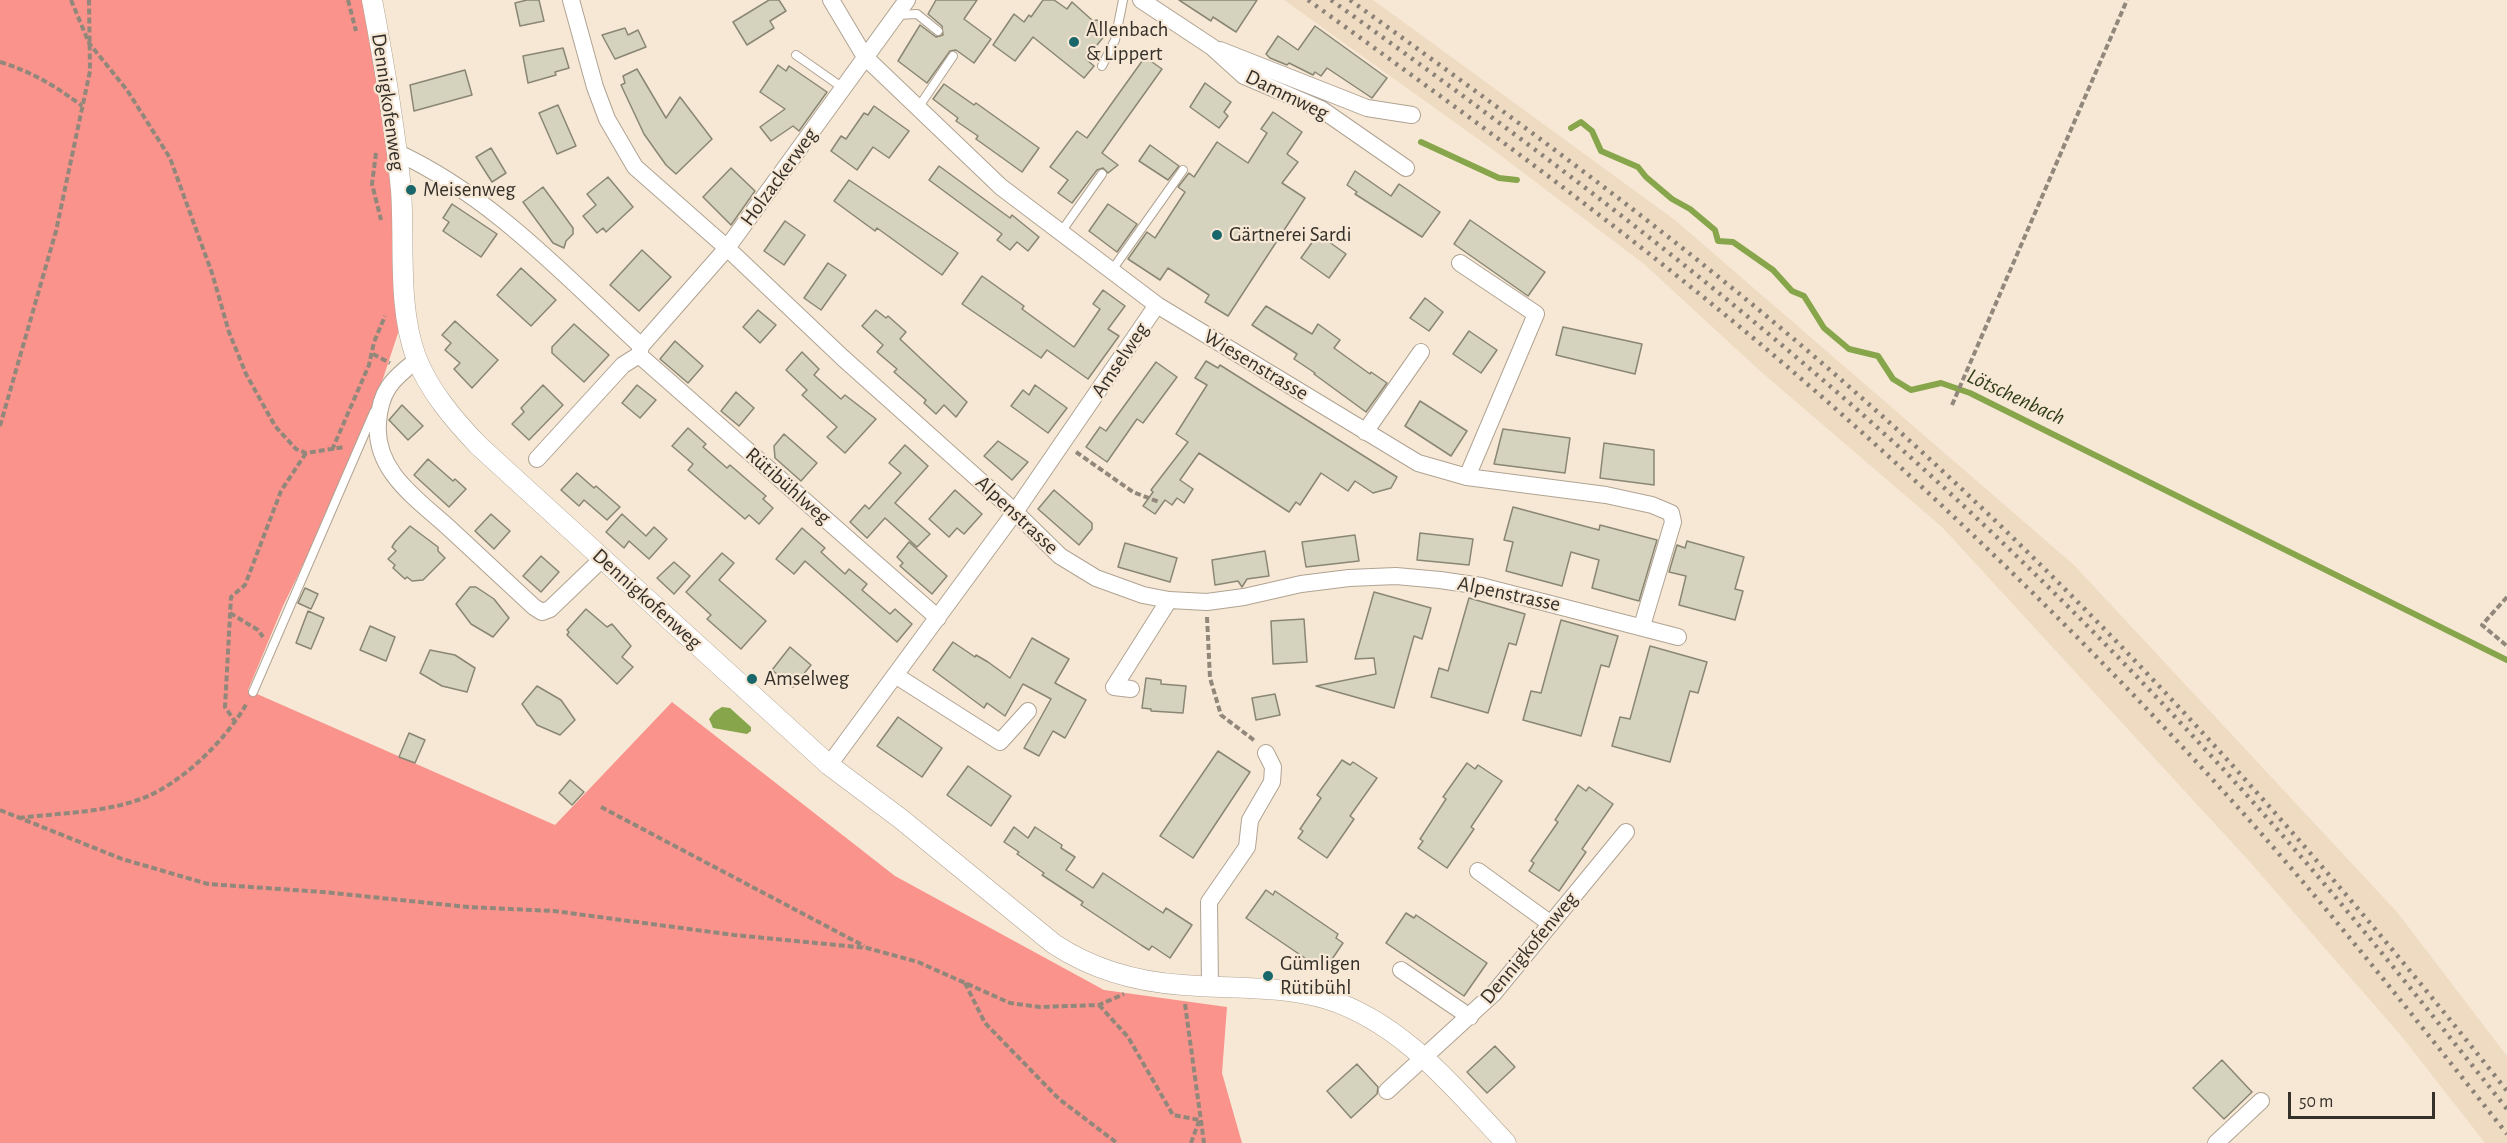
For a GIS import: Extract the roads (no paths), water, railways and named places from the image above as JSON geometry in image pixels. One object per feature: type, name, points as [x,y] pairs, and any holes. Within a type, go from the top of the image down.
[{"type":"street","name":"Dennigkofenweg","points":[[372,0],[391,99],[401,191],[409,335],[417,360],[440,399],[465,431],[829,765],[901,819],[1040,933],[1067,952],[1105,969],[1138,979],[1183,985],[1281,990],[1329,1000],[1376,1021],[1425,1058],[1506,1143]]},
{"type":"street","name":"Alpenstrasse","points":[[571,0],[595,87],[607,119],[635,167],[727,248],[843,358],[1015,512],[1060,556],[1096,578],[1120,588],[1169,600],[1207,602],[1244,597],[1301,584],[1350,578],[1396,576],[1481,586],[1678,637]]},
{"type":"street","name":"Wiesenstrasse","points":[[831,0],[865,57],[1000,187],[1157,305],[1418,463],[1467,477],[1606,495],[1652,505],[1671,513],[1673,522],[1642,626]]},
{"type":"street","name":"Holzackerweg","points":[[537,459],[623,365],[640,351],[727,248],[907,0]]},
{"type":"street","name":"Dammweg","points":[[1141,0],[1212,47],[1244,76],[1321,109],[1406,168]]},
{"type":"street","points":[[1212,47],[1367,108],[1412,115]]},
{"type":"street","points":[[396,152],[428,166],[515,229],[640,351]]},
{"type":"street","points":[[1460,263],[1536,314],[1467,477]]},
{"type":"street","name":"Amselweg","points":[[829,765],[1015,512],[1157,305]]},
{"type":"street","name":"Rütibühlweg","points":[[640,351],[938,618]]},
{"type":"street","points":[[1365,432],[1421,352]]},
{"type":"street","points":[[417,360],[389,385],[379,402],[376,438],[383,459],[394,476],[534,607],[543,612],[550,609],[603,559]]},
{"type":"street","points":[[1131,689],[1114,687],[1169,600]]},
{"type":"street","points":[[895,675],[1000,742],[1028,711]]},
{"type":"street","points":[[1210,986],[1209,902],[1246,847],[1251,820],[1272,782],[1273,767],[1266,753]]},
{"type":"street","name":"Dennigkofenweg","points":[[1425,1058],[1494,993],[1626,832]]},
{"type":"street","points":[[1478,871],[1551,924]]},
{"type":"street","points":[[1401,970],[1470,1017]]},
{"type":"street","points":[[1387,1091],[1425,1058]]},
{"type":"street","points":[[2216,1143],[2261,1101]]},
{"type":"lane","points":[[1102,66],[1115,40],[1123,0]]},
{"type":"lane","points":[[896,15],[917,14],[938,31]]},
{"type":"lane","points":[[796,55],[843,88]]},
{"type":"lane","points":[[918,108],[953,56]]},
{"type":"lane","points":[[1112,270],[1183,170]]},
{"type":"lane","points":[[1061,232],[1102,174]]},
{"type":"lane","points":[[253,692],[379,402]]},
{"type":"waterway","name":"Lötschenbach","points":[[1571,128],[1581,122],[1592,131],[1601,151],[1638,167],[1672,199],[1690,209],[1715,230],[1718,241],[1733,242],[1773,270],[1792,291],[1804,296],[1824,328],[1849,349],[1878,356],[1893,379],[1911,390],[1941,383],[1970,393],[2507,660]]},
{"type":"waterway","name":"Lötschenbach","points":[[1421,142],[1499,178],[1517,180]]},
{"type":"railway","points":[[1308,0],[1583,202],[1717,308],[1847,419],[1954,517],[2110,671],[2259,831],[2354,943],[2507,1134]]},
{"type":"railway","points":[[1331,0],[1474,104],[1686,266],[1822,379],[1994,534],[2146,686],[2243,791],[2346,909],[2507,1109]]},
{"type":"railway","points":[[1350,0],[1547,144],[1676,243],[1802,346],[1951,479],[2119,644],[2280,818],[2433,999],[2507,1091]]},
{"type":"place","name":"Allenbach & Lippert","points":[[1074,42]]},
{"type":"place","name":"Meisenweg","points":[[411,190]]},
{"type":"place","name":"Gärtnerei Sardi","points":[[1217,235]]},
{"type":"place","name":"Amselweg","points":[[752,679]]},
{"type":"place","name":"Gümligen Rütibühl","points":[[1268,976]]}]
